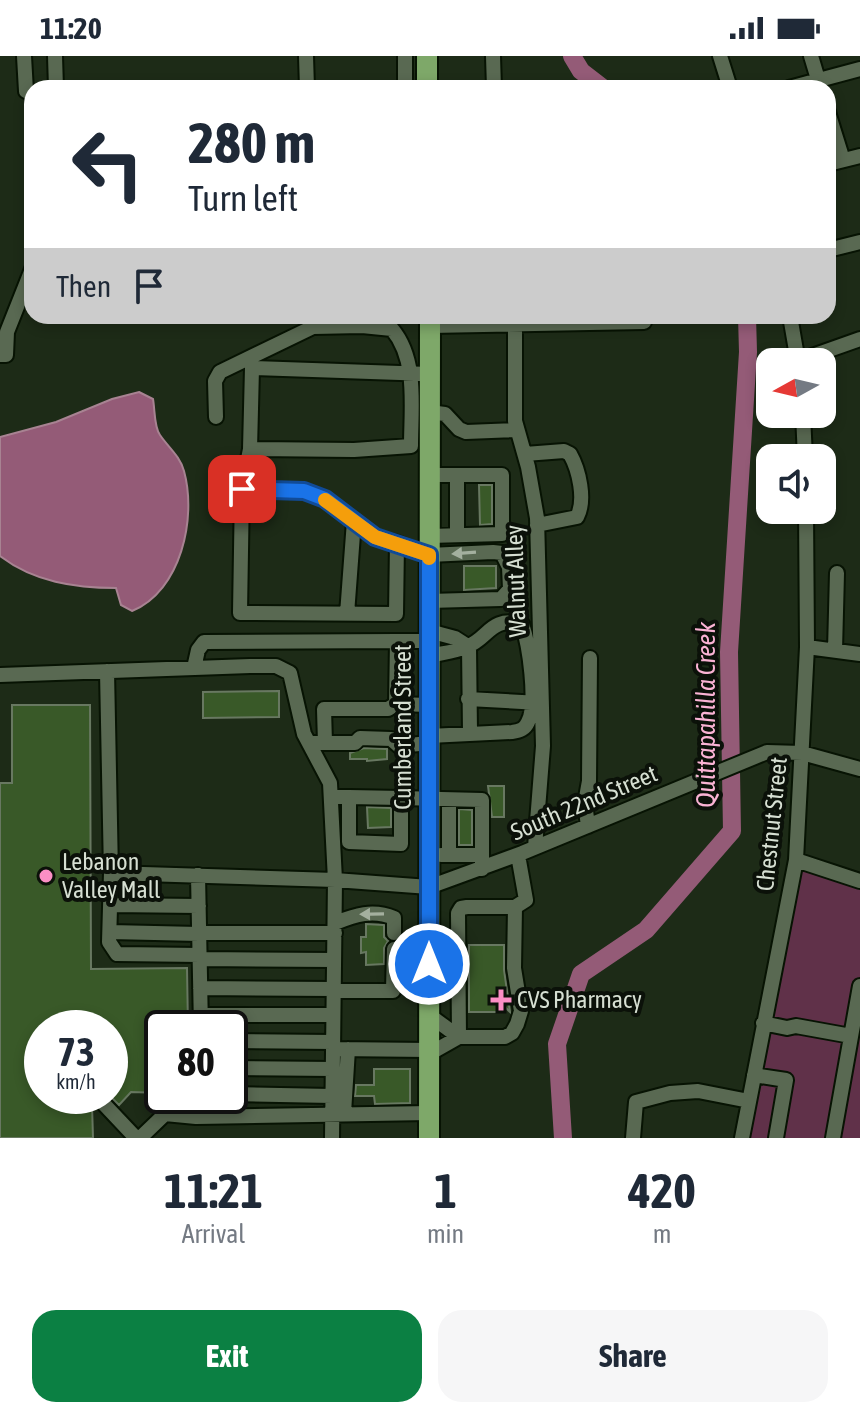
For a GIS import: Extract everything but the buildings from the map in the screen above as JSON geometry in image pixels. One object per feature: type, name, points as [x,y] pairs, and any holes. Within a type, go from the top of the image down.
[{"type":"highway","points":[[427,56],[427,80]]},
{"type":"highway","name":"Cumberland Street","points":[[429,324],[420,374],[429,412],[429,739],[439,799],[439,854],[429,887],[429,1138]]},
{"type":"street","points":[[24,56],[25,80]]},
{"type":"street","points":[[55,56],[56,80]]},
{"type":"street","points":[[306,56],[307,80]]},
{"type":"street","points":[[405,56],[405,80]]},
{"type":"street","points":[[493,56],[494,80]]},
{"type":"street","points":[[720,56],[728,80]]},
{"type":"street","points":[[811,56],[818,80]]},
{"type":"street","points":[[830,80],[860,69]]},
{"type":"street","points":[[836,162],[860,156]]},
{"type":"street","points":[[836,248],[860,242]]},
{"type":"street","points":[[3,355],[7,332],[24,289]]},
{"type":"street","name":"Walnut Alley","points":[[515,324],[515,421],[525,454],[537,525],[536,702],[543,746],[535,847]]},
{"type":"street","points":[[791,324],[796,348]]},
{"type":"street","points":[[216,417],[215,381],[220,372],[252,362],[313,327],[392,329],[401,340],[420,374],[411,446],[354,450],[250,449]]},
{"type":"street","points":[[835,348],[860,339]]},
{"type":"street","points":[[252,362],[420,374]]},
{"type":"street","points":[[252,362],[250,449],[242,489],[240,613],[396,614],[397,543]]},
{"type":"street","points":[[429,412],[445,414],[466,432],[517,430]]},
{"type":"street","points":[[525,454],[564,451],[570,454],[580,486],[582,501],[577,517],[537,525]]},
{"type":"street","points":[[429,475],[502,475],[502,534],[457,535],[429,546]]},
{"type":"street","points":[[457,475],[457,535]]},
{"type":"street","points":[[242,489],[304,491],[325,499],[375,537],[397,543],[502,553],[509,567],[510,582],[506,596],[496,600],[429,601]]},
{"type":"street","points":[[347,614],[354,521]]},
{"type":"street","name":"Chestnut Street","points":[[742,1138],[796,860],[807,647],[806,524]]},
{"type":"street","points":[[835,650],[837,573]]},
{"type":"street","points":[[309,743],[355,743],[360,738],[391,739],[399,746],[470,732],[519,731],[528,725],[536,702],[522,624],[509,621],[490,627],[469,647],[470,732]]},
{"type":"street","points":[[429,643],[455,638],[469,647]]},
{"type":"street","points":[[194,668],[198,650],[204,642],[397,641],[469,647]]},
{"type":"street","points":[[396,704],[397,641]]},
{"type":"street","points":[[807,647],[860,654]]},
{"type":"street","points":[[588,826],[585,803],[589,781],[590,658]]},
{"type":"street","points":[[0,675],[276,666],[290,673],[304,734],[330,783],[335,880],[333,1015],[344,1085],[332,1138]]},
{"type":"street","points":[[107,671],[111,873],[109,942],[117,954],[334,960]]},
{"type":"street","points":[[468,699],[536,702]]},
{"type":"street","points":[[325,743],[324,709],[388,709],[396,704],[429,705]]},
{"type":"street","name":"South 22nd Street","points":[[429,887],[482,862],[518,855],[767,752],[802,753],[860,769]]},
{"type":"street","points":[[331,797],[482,800],[482,862],[439,854]]},
{"type":"street","points":[[349,797],[349,842],[401,844],[401,798]]},
{"type":"street","points":[[459,1037],[458,913],[461,908],[467,907],[515,907],[526,900],[518,855]]},
{"type":"street","points":[[796,860],[860,881]]},
{"type":"street","points":[[111,873],[335,880],[429,887]]},
{"type":"street","points":[[198,875],[201,1010]]},
{"type":"street","points":[[110,905],[199,906]]},
{"type":"street","points":[[248,1042],[429,1052],[459,1037],[505,1037],[512,1033],[521,1011],[514,968],[515,907]]},
{"type":"street","points":[[110,932],[199,934],[335,928],[356,915],[381,912],[394,918],[394,933]]},
{"type":"street","points":[[200,988],[393,991],[394,949]]},
{"type":"street","points":[[833,1138],[854,1071],[851,1036],[860,986]]},
{"type":"street","points":[[248,1019],[333,1015]]},
{"type":"street","points":[[429,1015],[459,1037]]},
{"type":"street","points":[[763,1023],[851,1036]]},
{"type":"street","points":[[338,1047],[332,1096],[338,1114]]},
{"type":"street","points":[[248,1068],[333,1069]]},
{"type":"street","points":[[754,1075],[786,1080],[776,1138]]},
{"type":"street","points":[[633,1138],[636,1102],[670,1093],[698,1091],[749,1101]]},
{"type":"street","points":[[248,1094],[332,1096]]},
{"type":"street","points":[[114,1114],[138,1138],[165,1114],[196,1117],[429,1113]]},
{"type":"shaded area","points":[[139,392],[153,399],[158,432],[182,466],[188,490],[188,510],[181,551],[173,570],[163,587],[149,601],[132,611],[121,605],[116,588],[55,582],[27,572],[0,556],[0,437],[56,422],[112,399]]},
{"type":"shaded area","points":[[796,860],[860,879],[860,1138],[744,1138]]},
{"type":"waterway","name":"Quittapahilla Creek","points":[[572,56],[581,71],[593,80]]},
{"type":"waterway","name":"Quittapahilla Creek","points":[[563,1138],[557,1044],[581,974],[646,930],[732,831],[729,652],[747,324]]},
{"type":"slow traffic","points":[[325,500],[375,537],[429,555],[429,558]]},
{"type":"place","name":"Lebanon Valley Mall","points":[[46,876]]},
{"type":"place","name":"CVS Pharmacy","points":[[501,1000]]},
{"type":"route","points":[[242,489],[304,491],[325,499],[375,537],[429,555],[429,964]]}]
